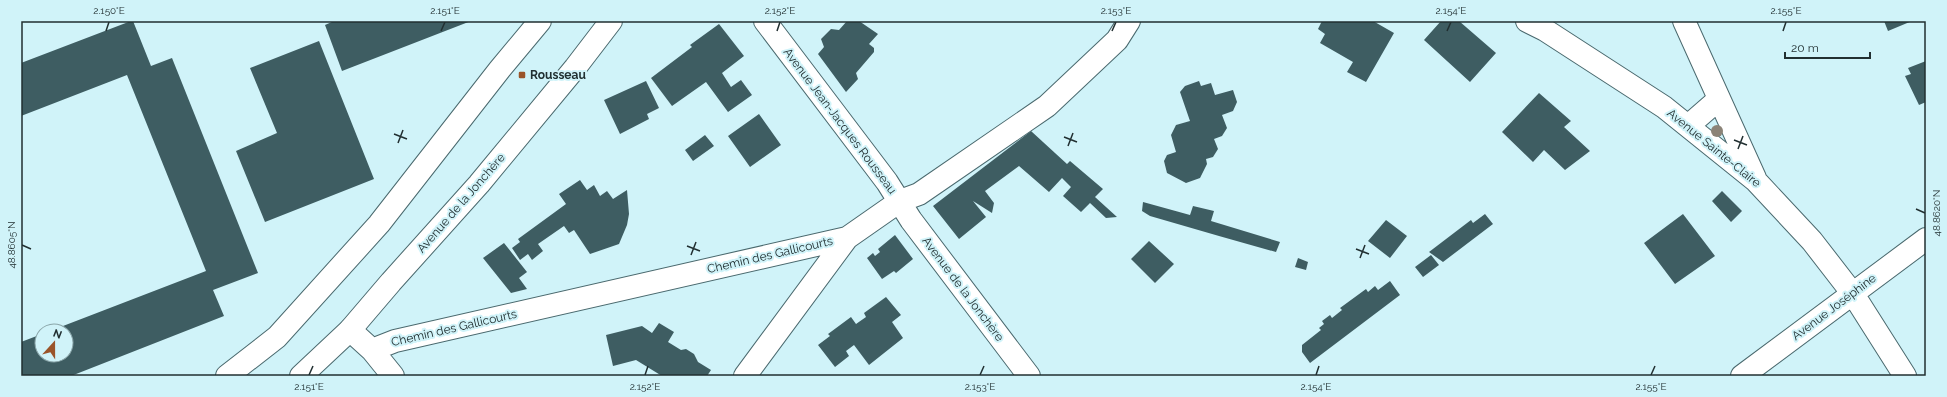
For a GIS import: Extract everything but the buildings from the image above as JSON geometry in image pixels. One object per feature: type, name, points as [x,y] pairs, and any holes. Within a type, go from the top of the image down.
[{"type":"street","points":[[227,376],[277,337],[379,224],[500,69],[540,21]]},
{"type":"street","name":"Avenue de la Jonchère","points":[[301,376],[350,330],[479,184],[575,68],[611,21]]},
{"type":"street","name":"Avenue Jean-Jacques Rousseau","points":[[765,21],[900,201]]},
{"type":"street","name":"Chemin des Gallicourts","points":[[372,350],[395,341],[847,238],[900,201],[919,194],[1047,106],[1117,40],[1129,21]]},
{"type":"street","name":"Avenue Sainte-Claire","points":[[1527,21],[1545,30],[1657,102],[1756,181],[1812,241],[1853,294],[1905,376]]},
{"type":"street","points":[[1684,21],[1756,181]]},
{"type":"street","points":[[1688,126],[1719,99]]},
{"type":"street","name":"Avenue de la Jonchère","points":[[900,201],[911,220],[1029,376]]},
{"type":"street","points":[[745,376],[847,238]]},
{"type":"street","name":"Avenue Joséphine","points":[[1742,376],[1926,239]]},
{"type":"street","points":[[350,330],[372,350],[393,376]]},
{"type":"place","name":"Rousseau","points":[[522,75]]}]
